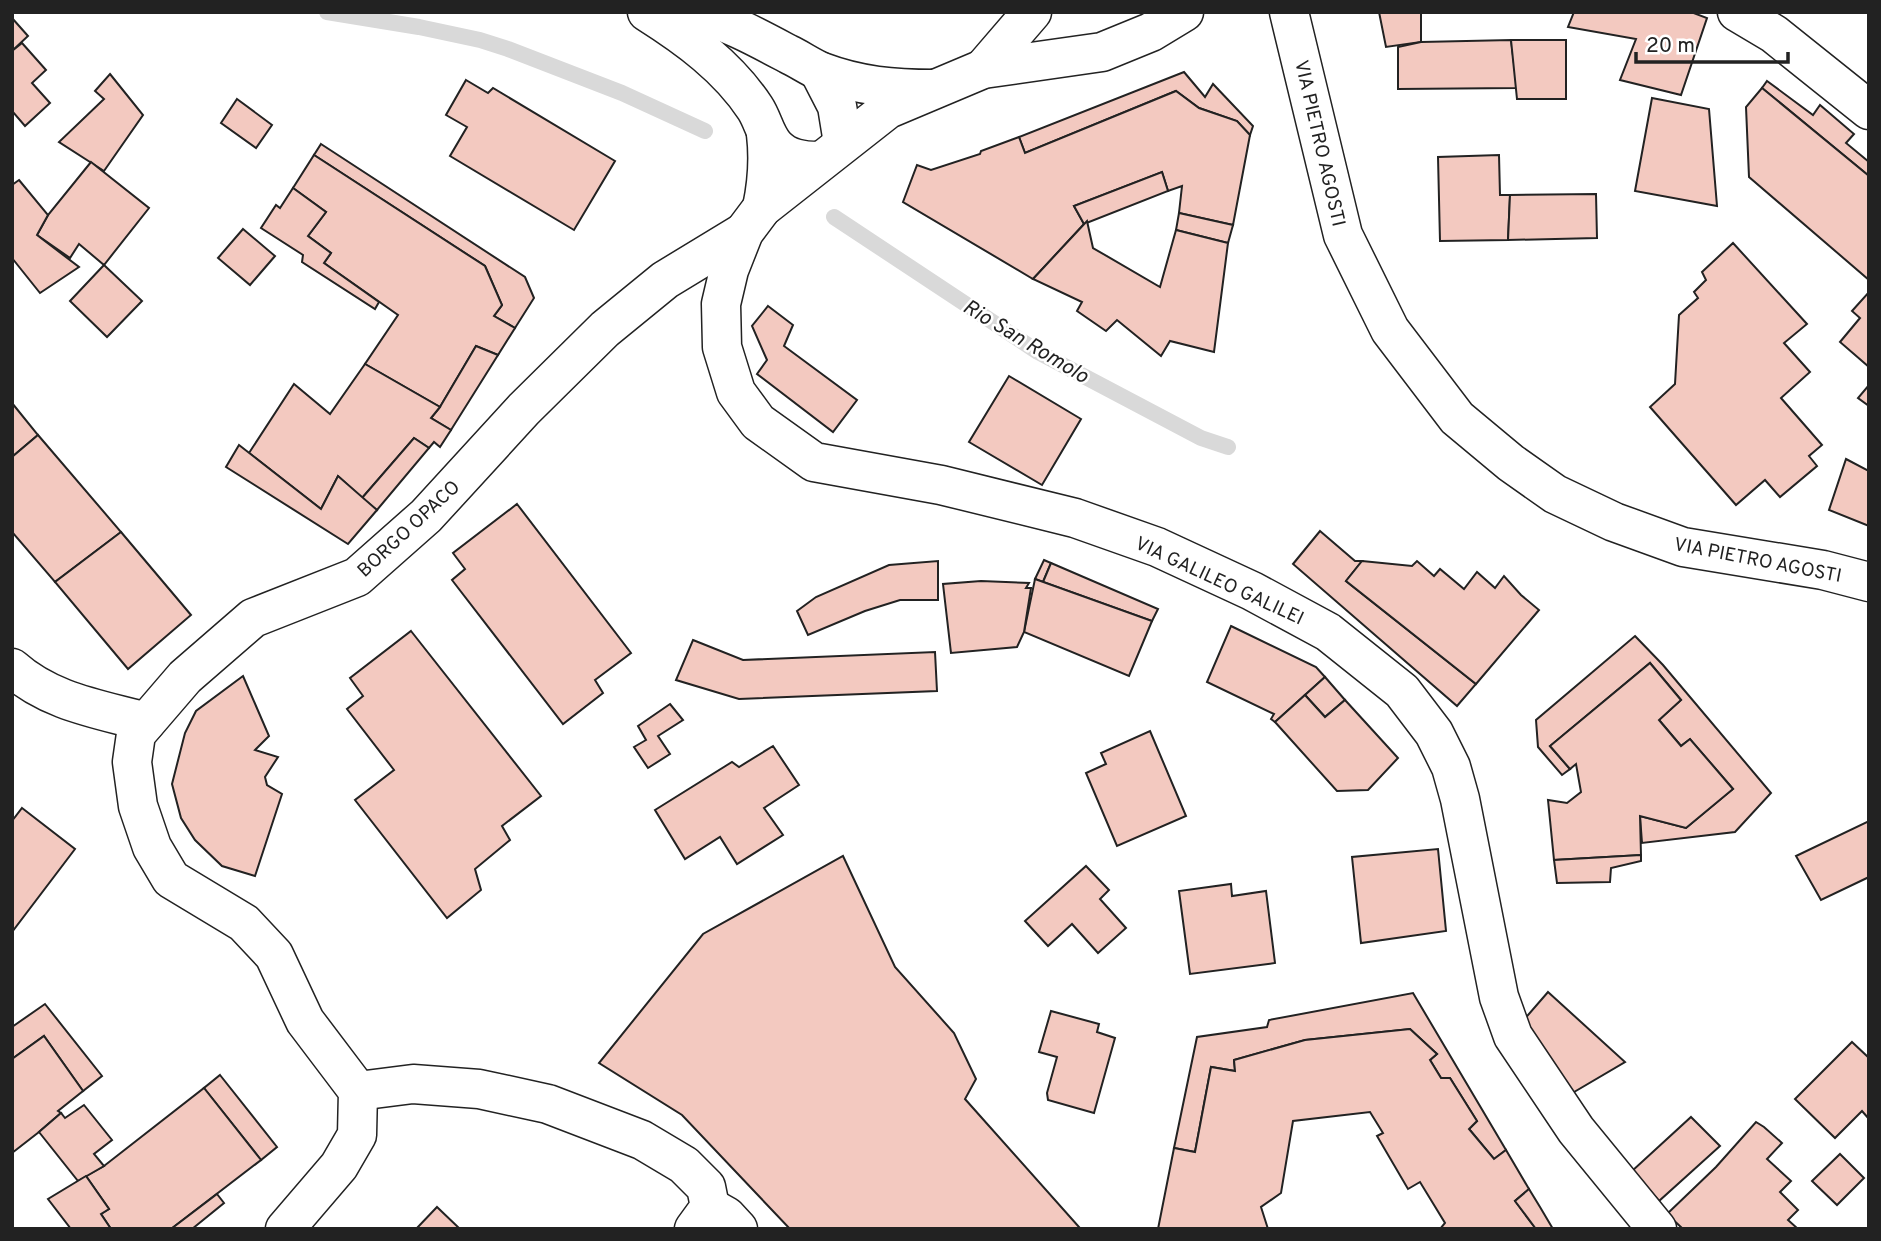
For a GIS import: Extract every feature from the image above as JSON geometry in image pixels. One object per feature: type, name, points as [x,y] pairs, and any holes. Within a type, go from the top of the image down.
[{"type":"main road","points":[[647,12],[711,57],[756,109],[766,134],[775,147],[787,156],[803,161],[831,152],[837,106],[819,71]]},
{"type":"main road","points":[[694,12],[751,34],[819,71],[858,84],[891,89],[934,89]]},
{"type":"main road","name":"VIA GALILEO GALILEI","points":[[983,69],[1032,12]]},
{"type":"main road","points":[[1041,12],[1046,42],[1057,58]]},
{"type":"main road","name":"VIA GALILEO GALILEI","points":[[1184,12],[1151,32],[1102,52],[983,69],[888,109],[831,152],[753,220],[729,271],[721,304],[722,347],[736,392],[758,422],[814,462],[941,485],[1075,518],[1157,547],[1252,591],[1328,632],[1402,691],[1434,733],[1451,767],[1460,799],[1499,997],[1513,1036],[1576,1130],[1655,1228]]},
{"type":"main road","name":"VIA PIETRO AGOSTI","points":[[1289,12],[1343,235],[1390,330],[1457,418],[1511,463],[1555,494],[1614,522],[1683,547],[1823,570],[1869,582]]},
{"type":"main road","points":[[1737,12],[1774,34],[1869,110]]},
{"type":"main road","points":[[753,220],[766,190],[766,134]]},
{"type":"main road","name":"BORGO OPACO","points":[[358,1091],[305,1021],[274,955],[244,923],[171,879],[152,847],[138,806],[132,762],[136,734],[185,677],[253,618],[357,578],[426,516],[524,409],[605,329],[666,280],[753,220]]},
{"type":"main road","points":[[12,668],[30,684],[76,704],[146,722]]},
{"type":"main road","points":[[285,1229],[339,1166],[357,1135],[358,1091],[413,1084],[479,1088],[548,1104],[642,1140],[684,1165],[706,1187],[714,1221]]},
{"type":"building","points":[[1379,12],[1421,12],[1421,42],[1386,47]]},
{"type":"building","points":[[1574,12],[1691,12],[1707,18],[1681,95],[1620,80],[1636,39],[1568,27]]},
{"type":"building","points":[[12,18],[28,36],[12,51]]},
{"type":"building","points":[[1511,40],[1517,88],[1398,89],[1398,47],[1421,42]]},
{"type":"building","points":[[1511,40],[1566,40],[1566,99],[1517,99]]},
{"type":"building","points":[[22,43],[46,70],[32,83],[50,103],[25,126],[12,111],[12,51]]},
{"type":"building","points":[[1184,72],[1205,97],[1213,84],[1253,126],[1250,135],[1237,121],[1199,108],[1176,91],[1025,153],[1019,137]]},
{"type":"building","points":[[110,74],[143,115],[104,171],[59,142],[104,99],[95,91]]},
{"type":"building","points":[[466,80],[488,93],[493,88],[615,161],[574,230],[450,156],[467,127],[446,115]]},
{"type":"building","points":[[1767,81],[1813,115],[1820,105],[1854,134],[1846,143],[1869,162],[1869,176],[1762,88]]},
{"type":"building","points":[[1762,88],[1869,176],[1869,280],[1749,177],[1746,107]]},
{"type":"building","points":[[1176,91],[1199,108],[1237,121],[1250,135],[1233,225],[1179,213],[1182,186],[1168,191],[1162,172],[1074,206],[1084,224],[1033,279],[903,202],[917,165],[931,170],[980,154],[981,151],[1019,137],[1025,153]]},
{"type":"building","points":[[1652,98],[1709,109],[1717,206],[1635,191]]},
{"type":"building","points":[[237,99],[272,125],[256,148],[221,123]]},
{"type":"building","points":[[321,144],[525,277],[534,298],[515,328],[494,316],[502,305],[485,266],[314,155]]},
{"type":"building","points":[[314,155],[485,266],[502,305],[494,316],[515,328],[498,355],[476,346],[440,407],[365,364],[398,315],[324,263],[331,253],[308,236],[326,212],[293,188]]},
{"type":"building","points":[[1499,155],[1500,195],[1510,195],[1508,240],[1440,241],[1438,157]]},
{"type":"building","points":[[91,162],[149,208],[104,265],[79,244],[70,258],[37,235],[48,215]]},
{"type":"building","points":[[1162,172],[1168,191],[1084,224],[1074,206]]},
{"type":"building","points":[[19,180],[48,215],[37,235],[79,267],[40,293],[12,258],[12,185]]},
{"type":"building","points":[[293,188],[326,212],[308,236],[331,253],[324,263],[379,302],[375,309],[302,262],[303,255],[261,228],[276,205],[280,208]]},
{"type":"building","points":[[1596,194],[1597,238],[1508,240],[1510,195]]},
{"type":"building","points":[[1179,213],[1233,225],[1228,243],[1176,230]]},
{"type":"building","points":[[1087,221],[1093,248],[1160,287],[1176,230],[1228,243],[1214,352],[1170,341],[1161,356],[1117,320],[1106,331],[1077,311],[1082,302],[1033,279]]},
{"type":"building","points":[[243,229],[275,256],[250,285],[218,258]]},
{"type":"building","points":[[1733,243],[1807,324],[1784,343],[1810,372],[1781,398],[1822,445],[1809,456],[1817,466],[1780,497],[1765,480],[1736,505],[1650,407],[1675,384],[1679,315],[1698,298],[1694,292],[1706,280],[1702,272]]},
{"type":"building","points":[[104,265],[142,301],[107,337],[70,301]]},
{"type":"building","points":[[1869,292],[1869,367],[1840,342],[1860,318],[1852,311]]},
{"type":"building","points":[[768,306],[793,325],[784,346],[857,400],[833,432],[757,374],[767,360],[752,326]]},
{"type":"building","points":[[476,346],[498,355],[451,430],[431,418]]},
{"type":"building","points":[[365,364],[440,407],[431,418],[451,430],[440,447],[434,442],[429,448],[414,438],[362,498],[338,476],[321,509],[249,453],[294,384],[330,414]]},
{"type":"building","points":[[1009,376],[1081,419],[1042,485],[969,442]]},
{"type":"building","points":[[1869,385],[1869,406],[1858,398]]},
{"type":"building","points":[[12,403],[38,435],[12,457]]},
{"type":"building","points":[[38,435],[121,532],[55,582],[12,532],[12,457]]},
{"type":"building","points":[[414,438],[429,448],[377,510],[362,498]]},
{"type":"building","points":[[239,445],[321,509],[338,476],[377,510],[348,544],[226,467]]},
{"type":"building","points":[[1846,459],[1869,471],[1869,526],[1829,510]]},
{"type":"building","points":[[517,504],[631,653],[595,680],[603,693],[563,724],[452,580],[465,569],[453,553]]},
{"type":"building","points":[[1320,531],[1355,561],[1362,561],[1346,581],[1476,684],[1457,706],[1293,564]]},
{"type":"building","points":[[121,532],[191,615],[128,669],[55,582]]},
{"type":"building","points":[[1044,560],[1051,563],[1043,582],[1035,579]]},
{"type":"building","points":[[938,561],[938,600],[900,600],[865,611],[808,635],[797,611],[816,597],[889,565]]},
{"type":"building","points":[[1362,561],[1412,566],[1417,561],[1434,576],[1440,569],[1464,589],[1477,572],[1495,588],[1504,576],[1539,610],[1476,684],[1346,581]]},
{"type":"building","points":[[1051,563],[1158,609],[1152,621],[1043,582]]},
{"type":"building","points":[[1035,579],[1152,621],[1129,676],[1024,632]]},
{"type":"building","points":[[981,581],[1029,583],[1026,588],[1031,588],[1024,632],[1017,647],[951,653],[943,584]]},
{"type":"building","points":[[1231,626],[1316,667],[1325,677],[1275,722],[1271,719],[1274,714],[1207,682]]},
{"type":"building","points":[[411,631],[541,796],[502,826],[510,840],[475,869],[481,890],[447,918],[355,800],[394,770],[347,709],[363,696],[350,678]]},
{"type":"building","points":[[1635,636],[1663,665],[1771,793],[1735,832],[1642,843],[1640,816],[1686,828],[1733,789],[1690,739],[1681,746],[1659,720],[1681,700],[1650,663],[1550,746],[1570,769],[1562,775],[1538,747],[1536,720]]},
{"type":"building","points":[[693,640],[743,660],[935,652],[937,691],[739,699],[676,680]]},
{"type":"building","points":[[1650,663],[1681,700],[1659,720],[1681,746],[1690,739],[1733,789],[1686,828],[1640,816],[1641,855],[1554,860],[1548,800],[1567,803],[1581,792],[1576,764],[1570,769],[1550,746]]},
{"type":"building","points":[[243,676],[269,736],[255,750],[278,757],[265,777],[267,785],[282,794],[255,876],[222,866],[195,840],[181,818],[172,784],[185,733],[196,711]]},
{"type":"building","points":[[1325,677],[1345,700],[1325,717],[1305,695]]},
{"type":"building","points":[[1305,695],[1325,717],[1345,700],[1398,758],[1368,790],[1337,791],[1275,722]]},
{"type":"building","points":[[670,704],[683,720],[658,736],[670,754],[648,768],[634,747],[646,740],[638,726]]},
{"type":"building","points":[[1150,731],[1186,816],[1117,846],[1086,773],[1106,764],[1101,753]]},
{"type":"building","points":[[773,746],[799,785],[764,808],[783,835],[737,864],[720,837],[685,859],[655,810],[732,762],[739,767]]},
{"type":"building","points":[[22,808],[75,849],[12,932],[12,821]]},
{"type":"building","points":[[1869,821],[1869,877],[1821,900],[1796,856]]},
{"type":"building","points":[[1438,849],[1446,931],[1361,943],[1352,857]]},
{"type":"building","points":[[1641,855],[1641,861],[1611,868],[1610,882],[1557,883],[1554,860]]},
{"type":"building","points":[[843,856],[895,967],[954,1033],[976,1079],[965,1099],[1079,1227],[1077,1229],[790,1229],[682,1115],[599,1063],[703,934]]},
{"type":"building","points":[[1086,866],[1109,890],[1100,899],[1126,928],[1098,953],[1072,924],[1048,946],[1025,921]]},
{"type":"building","points":[[1231,884],[1232,896],[1266,891],[1275,963],[1190,974],[1179,891]]},
{"type":"building","points":[[1548,992],[1625,1062],[1569,1095],[1522,1022]]},
{"type":"building","points":[[1413,993],[1506,1150],[1494,1159],[1469,1129],[1477,1121],[1450,1078],[1441,1078],[1430,1060],[1437,1054],[1410,1029],[1305,1040],[1234,1060],[1235,1071],[1211,1067],[1195,1152],[1174,1148],[1197,1037],[1267,1027],[1269,1020]]},
{"type":"building","points":[[45,1004],[102,1076],[83,1091],[44,1036],[12,1059],[12,1027]]},
{"type":"building","points":[[1051,1011],[1099,1024],[1097,1032],[1115,1038],[1094,1113],[1048,1100],[1047,1093],[1057,1057],[1039,1052]]},
{"type":"building","points":[[1410,1029],[1437,1054],[1430,1060],[1441,1078],[1450,1078],[1477,1121],[1469,1129],[1494,1159],[1506,1150],[1529,1189],[1515,1201],[1536,1229],[1440,1229],[1445,1223],[1420,1182],[1408,1189],[1377,1136],[1383,1133],[1370,1112],[1293,1121],[1281,1193],[1261,1207],[1268,1229],[1158,1229],[1174,1148],[1195,1152],[1211,1067],[1235,1071],[1234,1060],[1305,1040]]},
{"type":"building","points":[[44,1036],[83,1091],[58,1111],[61,1113],[12,1153],[12,1059]]},
{"type":"building","points":[[1852,1042],[1869,1058],[1869,1119],[1862,1111],[1835,1138],[1795,1099]]},
{"type":"building","points":[[220,1075],[277,1147],[261,1160],[204,1088]]},
{"type":"building","points":[[204,1088],[261,1160],[171,1229],[111,1229],[101,1214],[109,1209],[86,1176],[104,1166]]},
{"type":"building","points":[[84,1105],[112,1140],[94,1154],[104,1166],[78,1181],[39,1132],[61,1113],[65,1118]]},
{"type":"building","points":[[1691,1117],[1720,1146],[1659,1201],[1632,1171]]},
{"type":"building","points":[[1756,1122],[1782,1143],[1767,1159],[1791,1181],[1780,1192],[1798,1210],[1788,1220],[1798,1229],[1683,1229],[1667,1214],[1716,1167]]},
{"type":"building","points":[[1840,1154],[1864,1178],[1837,1205],[1812,1181]]},
{"type":"building","points":[[86,1176],[109,1209],[101,1214],[111,1229],[71,1229],[48,1199]]},
{"type":"building","points":[[1529,1189],[1553,1229],[1536,1229],[1515,1201]]},
{"type":"building","points":[[217,1194],[224,1203],[192,1229],[171,1229]]},
{"type":"building","points":[[437,1207],[460,1229],[416,1229]]},
{"type":"waterway","name":"Rio San Romolo","points":[[327,12],[480,40],[622,93],[705,131]]},
{"type":"waterway","name":"Rio San Romolo","points":[[834,217],[1038,352],[1201,438],[1228,447]]}]
